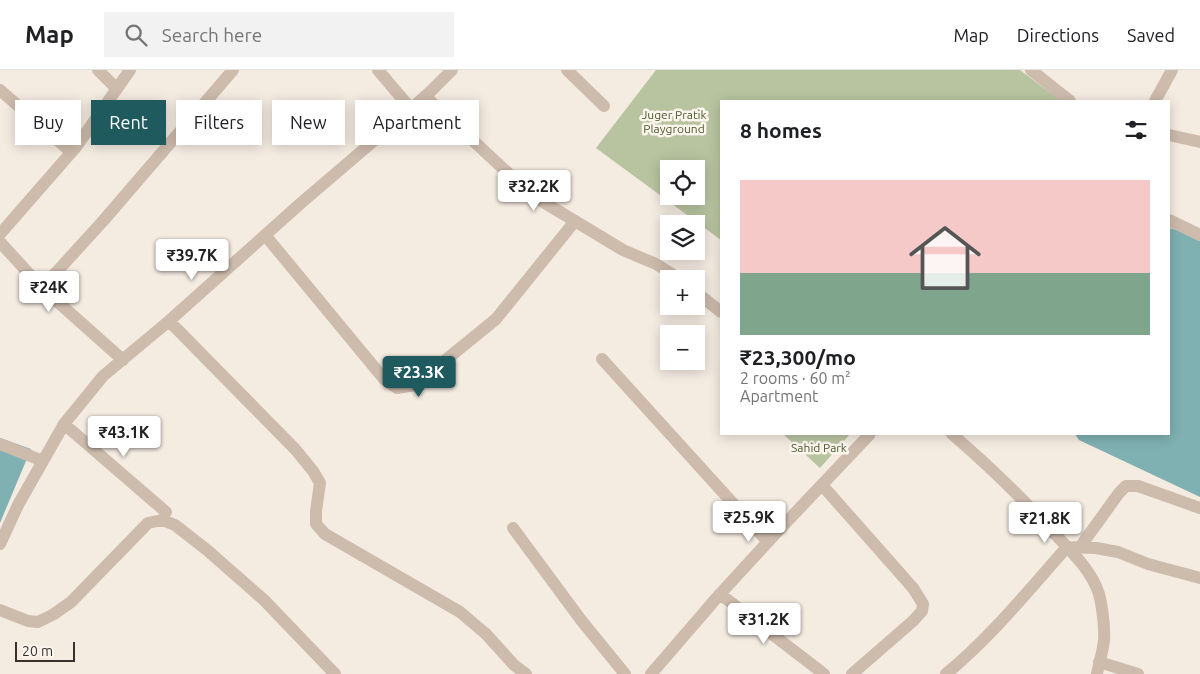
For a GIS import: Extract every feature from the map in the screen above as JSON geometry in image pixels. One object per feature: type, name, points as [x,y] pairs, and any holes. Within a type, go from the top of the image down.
[{"type":"street","points":[[98,70],[117,89]]},
{"type":"street","points":[[0,234],[71,152],[130,70]]},
{"type":"street","points":[[42,288],[103,221],[233,70]]},
{"type":"street","points":[[378,70],[404,100]]},
{"type":"street","points":[[420,100],[452,70]]},
{"type":"street","points":[[567,70],[604,106]]},
{"type":"street","points":[[1031,70],[1069,100]]},
{"type":"street","points":[[1156,100],[1172,70]]},
{"type":"street","points":[[0,90],[71,152]]},
{"type":"street","points":[[425,96],[540,200],[623,250],[666,270]]},
{"type":"street","points":[[1170,135],[1200,142]]},
{"type":"street","points":[[0,544],[18,505],[64,424],[103,376],[169,321],[368,145]]},
{"type":"street","points":[[1170,220],[1200,235]]},
{"type":"street","points":[[265,235],[384,379],[397,388],[415,384],[496,319],[575,221]]},
{"type":"street","points":[[0,242],[42,288],[123,360]]},
{"type":"street","points":[[705,299],[720,311]]},
{"type":"street","points":[[169,321],[295,449],[313,470],[320,483],[316,524],[326,534],[460,612],[486,634],[514,665],[526,674]]},
{"type":"street","points":[[602,359],[768,542]]},
{"type":"street","points":[[64,424],[166,512]]},
{"type":"street","points":[[651,674],[720,594],[869,435]]},
{"type":"street","points":[[953,435],[984,461],[1085,568],[1094,583],[1102,607],[1104,640],[1098,668],[1138,674]]},
{"type":"street","points":[[0,444],[43,461]]},
{"type":"street","points":[[822,484],[913,588],[923,604],[922,611],[913,621],[852,674]]},
{"type":"street","points":[[1080,547],[1126,486],[1138,486],[1200,508]]},
{"type":"street","points":[[0,610],[28,622],[38,622],[54,614],[72,602],[148,523],[162,520],[175,525],[207,550],[264,600],[336,674]]},
{"type":"street","points":[[513,528],[581,620],[625,674]]},
{"type":"street","points":[[946,674],[990,633],[1067,547],[1096,548],[1118,552],[1148,564],[1200,578]]},
{"type":"street","points":[[720,594],[824,674]]},
{"type":"green space","name":"Juger Pratik Playground","points":[[656,70],[1020,70],[1060,100],[720,100],[720,239],[705,228],[705,215],[687,215],[673,205],[705,205],[705,160],[660,160],[660,195],[596,148]]},
{"type":"green space","name":"Sahid Park","points":[[784,435],[849,435],[820,468]]},
{"type":"water","points":[[1170,228],[1193,234],[1200,238],[1200,497],[1079,440],[1076,435],[1170,435]]},
{"type":"water","points":[[0,438],[31,449],[0,523]]}]
